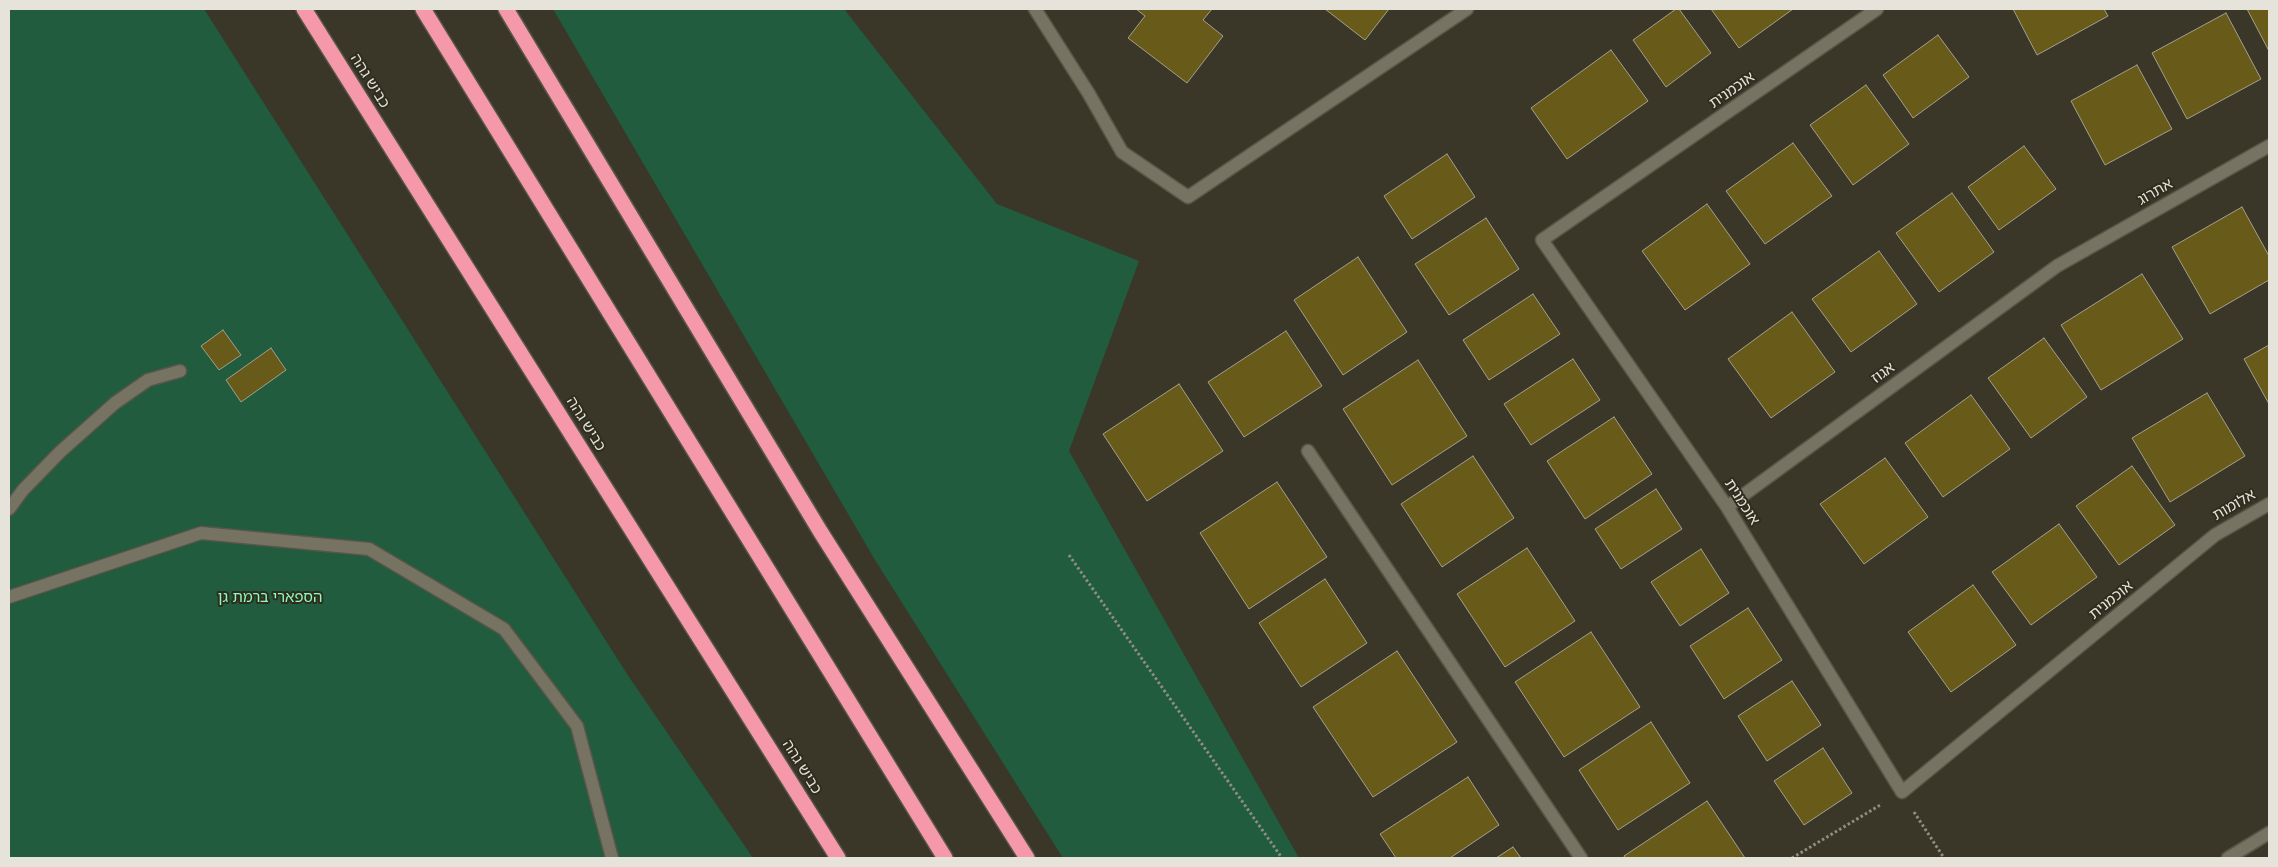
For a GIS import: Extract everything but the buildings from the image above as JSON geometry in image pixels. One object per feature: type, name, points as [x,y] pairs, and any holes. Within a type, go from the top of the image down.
[{"type":"highway","name":"כביש גהה","points":[[304,9],[838,858]]},
{"type":"highway","points":[[423,9],[945,858]]},
{"type":"highway","points":[[506,9],[820,531],[1027,858]]},
{"type":"street","points":[[1035,9],[1089,94],[1122,152],[1188,197],[1467,9]]},
{"type":"street","name":"אוכמנית","points":[[1877,9],[1542,240],[1727,507],[1902,792],[2215,535]]},
{"type":"street","name":"אתרוג","points":[[2057,266],[2269,146]]},
{"type":"street","name":"אגוז","points":[[1727,507],[2057,266]]},
{"type":"street","points":[[9,509],[23,490],[60,452],[115,403],[148,380],[180,371]]},
{"type":"street","points":[[1308,451],[1580,858]]},
{"type":"street","name":"אלומות","points":[[2215,535],[2269,504]]},
{"type":"street","points":[[9,597],[201,533],[369,549],[504,629],[577,726],[612,858]]},
{"type":"street","points":[[2228,858],[2269,833]]},
{"type":"path","points":[[1069,555],[1282,858]]},
{"type":"path","points":[[1792,858],[1902,792],[1944,858]]},
{"type":"green space","name":"הספארי ברמת גן","points":[[9,9],[204,9],[629,677],[753,858],[9,858]]},
{"type":"green space","points":[[553,9],[844,9],[997,204],[1139,261],[1069,451],[1299,858],[1063,858],[875,560]]}]
